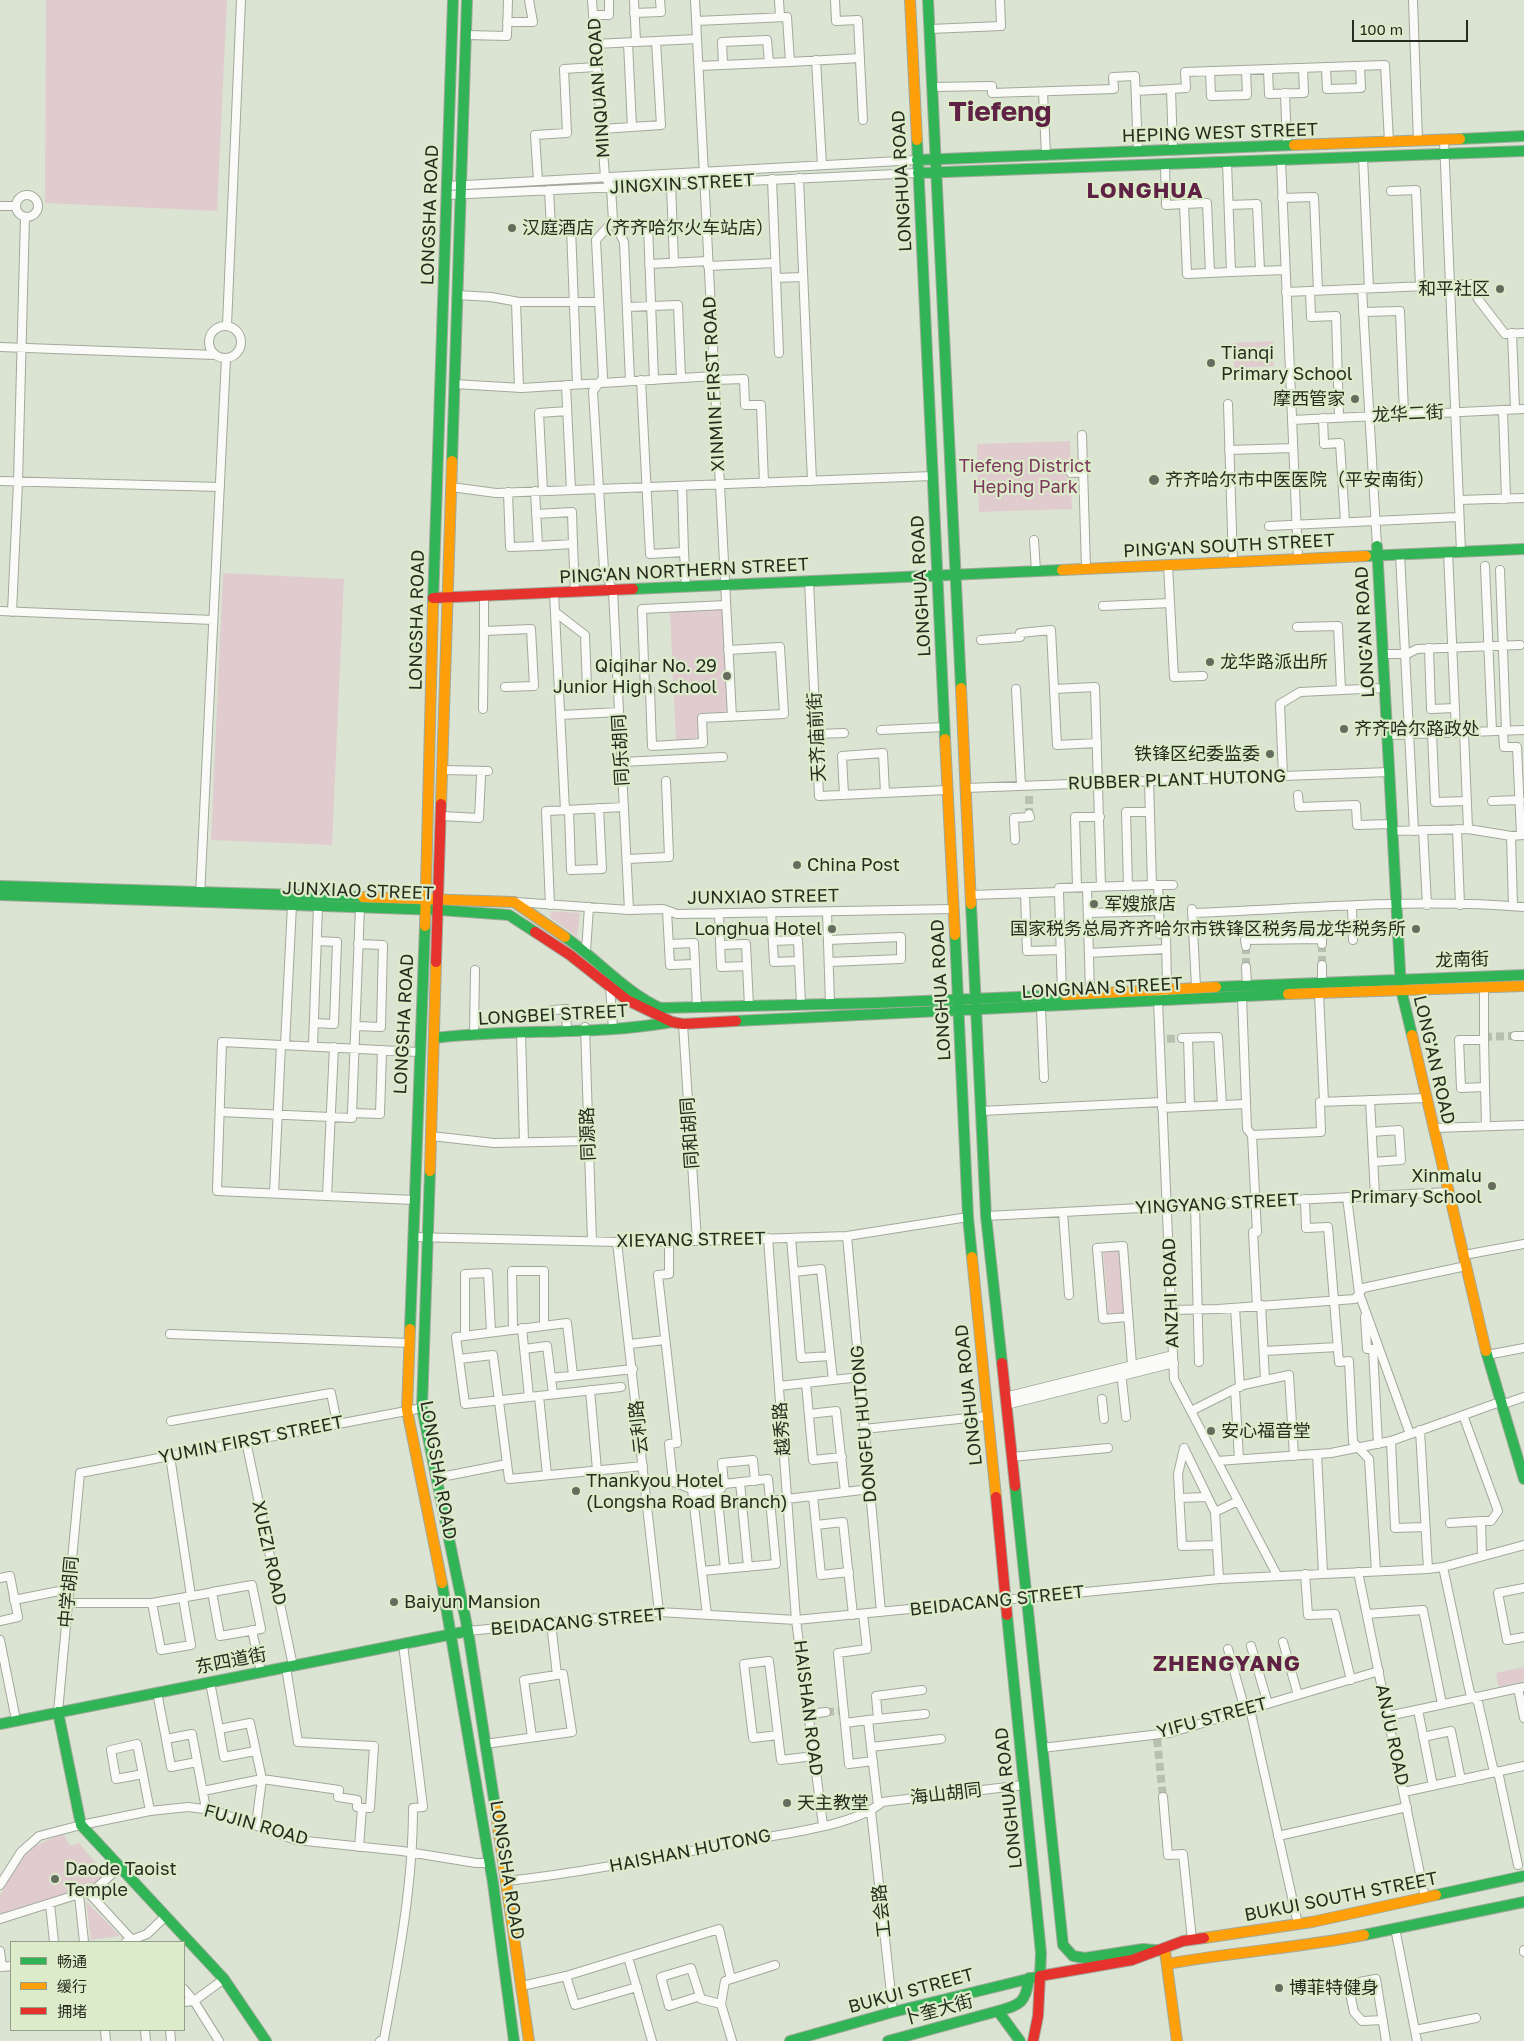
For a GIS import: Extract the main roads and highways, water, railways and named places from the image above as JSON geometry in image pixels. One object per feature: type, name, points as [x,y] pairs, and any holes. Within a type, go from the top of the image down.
[{"type":"main road","name":"LONGSHA ROAD","points":[[453,0],[433,598],[426,904],[407,1410],[452,1634],[490,1863],[514,2041]]},
{"type":"main road","name":"LONGSHA ROAD","points":[[467,0],[454,384],[440,905],[422,1408],[468,1631],[507,1881],[529,2041]]},
{"type":"main road","name":"LONGHUA ROAD","points":[[910,0],[968,1217],[1041,1953],[1038,2016],[1033,2041]]},
{"type":"main road","name":"LONGHUA ROAD","points":[[928,0],[986,1216],[1063,1945],[1073,1956],[1085,1958],[1143,1950],[1165,1951]]},
{"type":"main road","name":"HEPING WEST STREET","points":[[917,160],[1524,136]]},
{"type":"main road","name":"HEPING WEST STREET","points":[[918,173],[1524,151]]},
{"type":"main road","name":"PING'AN SOUTH STREET","points":[[936,575],[1298,559],[1377,551],[1400,554],[1524,549]]},
{"type":"main road","name":"LONG'AN ROAD","points":[[1377,551],[1401,989],[1487,1356],[1524,1480]]},
{"type":"main road","name":"PING'AN NORTHERN STREET","points":[[433,598],[936,575]]},
{"type":"main road","name":"JUNXIAO STREET","points":[[0,886],[200,897],[292,905],[360,907],[426,904]]},
{"type":"main road","name":"JUNXIAO STREET","points":[[0,895],[200,897],[426,904],[510,915],[570,955],[627,1000],[669,1021],[682,1024]]},
{"type":"main road","name":"JUNXIAO STREET","points":[[440,905],[514,902],[586,951],[633,990]]},
{"type":"main road","name":"龙南街","points":[[1400,978],[1524,975]]},
{"type":"main road","name":"LONGNAN STREET","points":[[633,990],[645,1001],[660,1008],[677,1008],[957,1000],[1400,978]]},
{"type":"main road","name":"LONGNAN STREET","points":[[682,1024],[1401,989],[1524,986]]},
{"type":"main road","name":"LONGBEI STREET","points":[[435,1038],[566,1032],[669,1021]]},
{"type":"main road","name":"东四道街","points":[[0,1724],[468,1631]]},
{"type":"main road","points":[[58,1712],[82,1825],[224,1979],[266,2041]]},
{"type":"main road","name":"BUKUI SOUTH STREET","points":[[1165,1951],[1183,1942],[1192,1940],[1298,1924],[1524,1876]]},
{"type":"main road","name":"BUKUI SOUTH STREET","points":[[1167,1964],[1211,1956],[1329,1942],[1524,1902]]},
{"type":"main road","points":[[1040,1976],[1083,1969],[1165,1951],[1178,2041]]},
{"type":"main road","name":"BUKUI STREET","points":[[790,2041],[893,2012],[1040,1976]]},
{"type":"main road","name":"卜奎大街","points":[[888,2041],[1021,2004],[1026,1998],[1029,1978]]},
{"type":"main road","name":"卜奎大街","points":[[998,2011],[1020,2041]]},
{"type":"tunnel","points":[[1029,796],[1029,814]]},
{"type":"tunnel","points":[[1322,944],[1322,965]]},
{"type":"tunnel","points":[[1246,946],[1246,967]]},
{"type":"tunnel","points":[[1484,1037],[1515,1036]]},
{"type":"tunnel","points":[[1167,1039],[1182,1038]]},
{"type":"tunnel","points":[[826,1712],[840,1711]]},
{"type":"tunnel","points":[[1157,1739],[1163,1797]]},
{"type":"place","name":"汉庭酒店（齐齐哈尔火车站店）","points":[[512,228]]},
{"type":"place","name":"和平社区","points":[[1500,289]]},
{"type":"place","name":"Tianqi Primary School","points":[[1211,363]]},
{"type":"place","name":"摩西管家","points":[[1355,399]]},
{"type":"place","name":"齐齐哈尔市中医医院（平安南街）","points":[[1154,480]]},
{"type":"place","name":"龙华路派出所","points":[[1210,662]]},
{"type":"place","name":"Qiqihar No. 29 Junior High School","points":[[727,676]]},
{"type":"place","name":"齐齐哈尔路政处","points":[[1344,729]]},
{"type":"place","name":"铁锋区纪委监委","points":[[1270,754]]},
{"type":"place","name":"China Post","points":[[797,865]]},
{"type":"place","name":"军嫂旅店","points":[[1094,904]]},
{"type":"place","name":"Longhua Hotel","points":[[832,929]]},
{"type":"place","name":"国家税务总局齐齐哈尔市铁锋区税务局龙华税务所","points":[[1416,929]]},
{"type":"place","name":"Xinmalu Primary School","points":[[1492,1186]]},
{"type":"place","name":"安心福音堂","points":[[1211,1431]]},
{"type":"place","name":"Thankyou Hotel (Longsha Road Branch)","points":[[576,1491]]},
{"type":"place","name":"Baiyun Mansion","points":[[394,1602]]},
{"type":"place","name":"天主教堂","points":[[787,1803]]},
{"type":"place","name":"Daode Taoist Temple","points":[[55,1879]]},
{"type":"place","name":"博菲特健身","points":[[1279,1988]]},
{"type":"district","name":"Tiefeng","points":[[1000,112]]},
{"type":"district","name":"LONGHUA","points":[[1145,191]]},
{"type":"district","name":"ZHENGYANG","points":[[1227,1664]]},
{"type":"park label","name":"Tiefeng District Heping Park","points":[[1025,476]]}]
